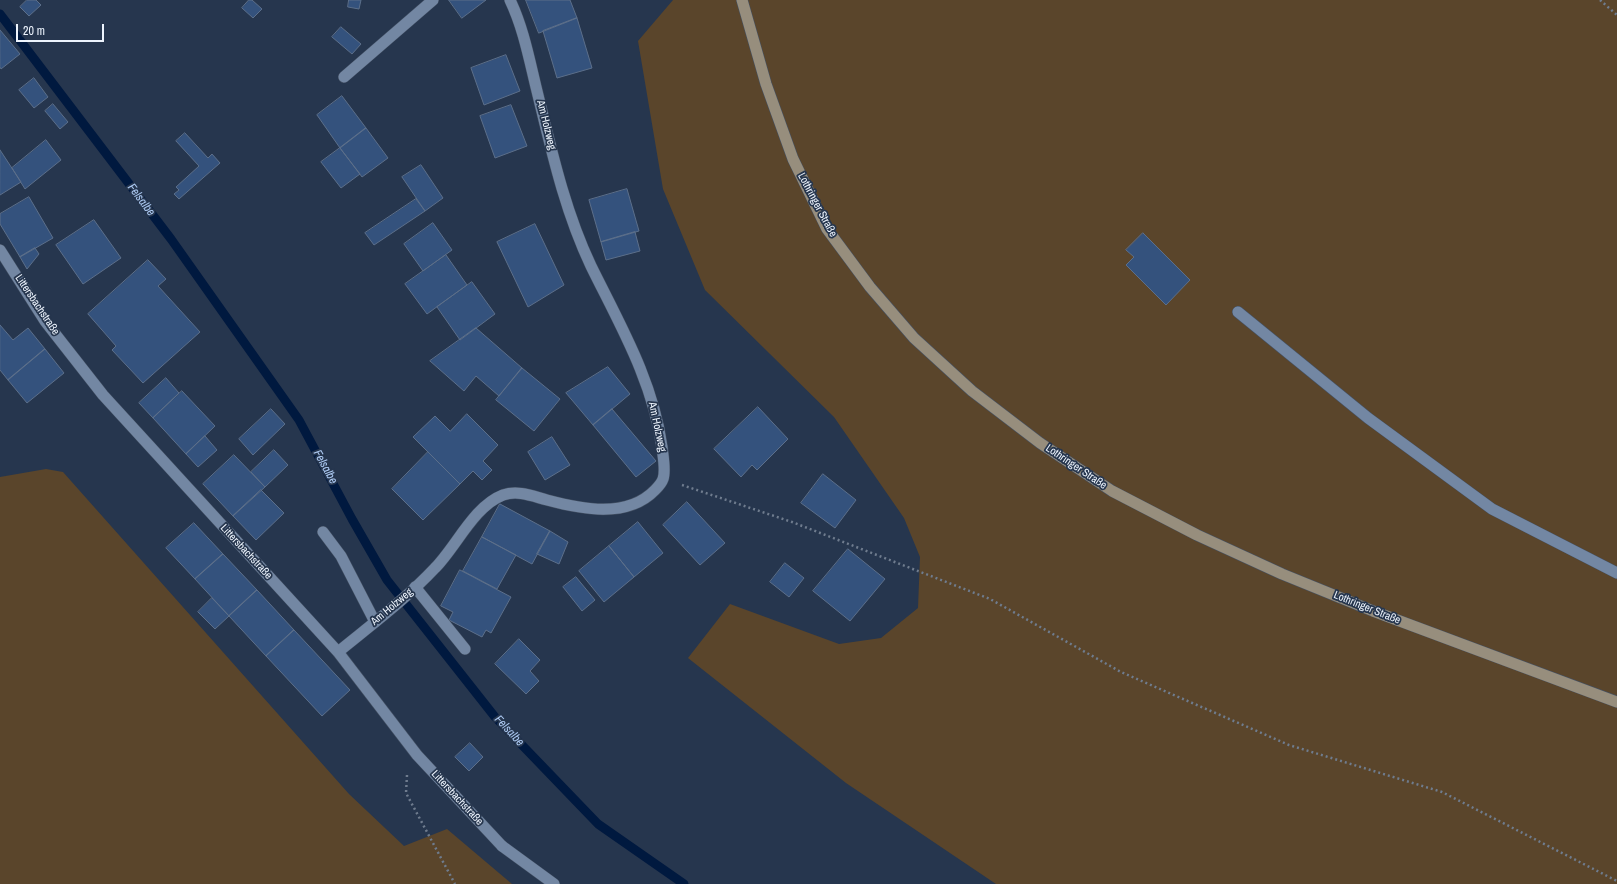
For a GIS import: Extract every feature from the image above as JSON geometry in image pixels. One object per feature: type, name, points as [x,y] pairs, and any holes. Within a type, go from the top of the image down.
[{"type":"main road","name":"Lothringer Straße","points":[[742,0],[766,84],[793,159],[828,229],[870,287],[914,338],[972,391],[1040,443],[1112,491],[1197,535],[1282,574],[1373,611],[1617,702]]},
{"type":"street","points":[[344,77],[433,0]]},
{"type":"street","name":"Am Holzweg","points":[[338,652],[375,622],[436,567],[478,514],[489,502],[500,496],[509,493],[521,493],[568,505],[594,509],[616,508],[631,506],[643,499],[655,490],[663,479],[664,459],[660,428],[645,377],[623,326],[591,265],[563,194],[522,29],[510,0]]},
{"type":"street","name":"Littersbachstraße","points":[[0,250],[45,321],[103,395],[338,652],[417,755],[502,846],[554,884]]},
{"type":"street","points":[[1238,312],[1368,418],[1492,509],[1617,573]]},
{"type":"street","points":[[323,532],[341,556],[375,622]]},
{"type":"street","points":[[413,589],[465,649]]},
{"type":"path","points":[[1600,0],[1617,15]]},
{"type":"path","points":[[663,479],[792,522],[990,599],[1121,672],[1289,745],[1442,792],[1617,881]]},
{"type":"path","points":[[417,755],[407,774],[406,793],[454,884]]},
{"type":"shaded area","points":[[673,0],[1617,0],[1617,884],[996,884],[846,783],[688,658],[730,604],[839,644],[881,638],[918,608],[920,557],[904,518],[834,417],[705,290],[663,189],[638,41]]},
{"type":"shaded area","points":[[46,469],[63,472],[349,794],[404,846],[447,829],[512,884],[0,884],[0,477]]},
{"type":"building","points":[[27,0],[36,0],[41,5],[29,16],[20,7]]},
{"type":"building","points":[[249,0],[252,0],[262,9],[253,18],[242,8]]},
{"type":"building","points":[[349,0],[361,0],[359,9],[348,7]]},
{"type":"building","points":[[449,0],[486,0],[462,18]]},
{"type":"building","points":[[526,0],[570,0],[577,18],[539,33]]},
{"type":"building","points":[[577,18],[592,68],[557,78],[543,31]]},
{"type":"building","points":[[341,27],[361,44],[352,54],[332,37]]},
{"type":"building","points":[[0,30],[20,54],[1,69],[0,67]]},
{"type":"building","points":[[506,55],[520,91],[484,105],[471,68]]},
{"type":"building","points":[[34,78],[48,97],[34,108],[19,90]]},
{"type":"building","points":[[342,96],[366,128],[340,148],[317,115]]},
{"type":"building","points":[[53,104],[68,122],[60,129],[45,111]]},
{"type":"building","points":[[511,105],[527,146],[495,158],[480,116]]},
{"type":"building","points":[[366,128],[388,158],[362,177],[340,148]]},
{"type":"building","points":[[185,133],[208,158],[212,154],[220,163],[179,199],[174,194],[179,190],[176,187],[199,166],[176,141]]},
{"type":"building","points":[[46,140],[61,160],[25,189],[12,168]]},
{"type":"building","points":[[340,148],[360,174],[341,188],[321,162]]},
{"type":"building","points":[[0,150],[21,182],[0,195]]},
{"type":"building","points":[[421,165],[443,198],[425,211],[402,177]]},
{"type":"building","points":[[627,189],[639,231],[601,242],[589,200]]},
{"type":"building","points":[[29,197],[53,238],[20,257],[0,224],[0,214]]},
{"type":"building","points":[[416,199],[425,211],[374,245],[365,233]]},
{"type":"building","points":[[94,220],[121,258],[83,284],[56,245]]},
{"type":"building","points":[[433,223],[452,250],[423,271],[404,244]]},
{"type":"building","points":[[535,224],[564,285],[528,307],[497,242]]},
{"type":"building","points":[[635,232],[640,251],[606,260],[601,242]]},
{"type":"building","points":[[1143,233],[1190,280],[1166,305],[1126,265],[1134,257],[1126,250]]},
{"type":"building","points":[[35,248],[39,254],[27,269],[20,257]]},
{"type":"building","points":[[446,255],[467,285],[427,314],[405,284]]},
{"type":"building","points":[[148,260],[166,279],[158,286],[200,332],[143,383],[112,350],[116,346],[88,314]]},
{"type":"building","points":[[472,282],[495,314],[460,340],[437,307]]},
{"type":"building","points":[[0,325],[13,340],[28,328],[45,349],[8,380],[0,370]]},
{"type":"building","points":[[476,328],[522,368],[499,396],[476,376],[464,391],[430,361]]},
{"type":"building","points":[[45,349],[64,373],[27,403],[8,380]]},
{"type":"building","points":[[608,367],[630,394],[593,425],[566,393]]},
{"type":"building","points":[[522,368],[560,399],[534,431],[496,400]]},
{"type":"building","points":[[166,378],[179,393],[153,418],[139,403]]},
{"type":"building","points":[[182,391],[215,426],[186,454],[153,418]]},
{"type":"building","points":[[758,407],[788,439],[757,470],[752,465],[741,477],[714,449]]},
{"type":"building","points":[[271,409],[285,424],[253,455],[239,439]]},
{"type":"building","points":[[612,409],[656,461],[636,477],[593,425]]},
{"type":"building","points":[[467,414],[498,445],[483,461],[492,470],[482,480],[473,471],[460,484],[413,437],[435,416],[450,431]]},
{"type":"building","points":[[205,436],[217,450],[198,467],[186,454]]},
{"type":"building","points":[[552,437],[570,465],[545,480],[528,452]]},
{"type":"building","points":[[274,450],[288,465],[265,487],[251,472]]},
{"type":"building","points":[[428,452],[460,484],[423,520],[392,489]]},
{"type":"building","points":[[234,455],[265,487],[233,516],[203,484]]},
{"type":"building","points":[[823,474],[856,500],[835,528],[801,503]]},
{"type":"building","points":[[261,490],[284,513],[256,540],[233,516]]},
{"type":"building","points":[[687,502],[725,543],[700,565],[663,525]]},
{"type":"building","points":[[500,504],[550,531],[532,564],[482,537]]},
{"type":"building","points":[[638,522],[663,553],[634,577],[609,546]]},
{"type":"building","points":[[194,523],[223,554],[195,579],[166,548]]},
{"type":"building","points":[[550,531],[568,542],[559,564],[537,554]]},
{"type":"building","points":[[482,537],[516,555],[497,589],[463,571]]},
{"type":"building","points":[[609,546],[634,577],[604,602],[579,571]]},
{"type":"building","points":[[848,549],[885,579],[850,621],[813,591]]},
{"type":"building","points":[[223,554],[257,590],[229,616],[195,579]]},
{"type":"building","points":[[785,563],[804,578],[789,597],[770,582]]},
{"type":"building","points":[[460,570],[511,597],[491,633],[486,630],[482,637],[449,620],[453,612],[441,606]]},
{"type":"building","points":[[576,577],[595,600],[582,611],[563,587]]},
{"type":"building","points":[[257,590],[294,630],[266,656],[229,616]]},
{"type":"building","points":[[212,598],[229,616],[215,629],[198,612]]},
{"type":"building","points":[[294,630],[350,690],[322,716],[266,656]]},
{"type":"building","points":[[519,639],[540,660],[530,671],[539,681],[526,694],[495,664]]},
{"type":"building","points":[[470,743],[483,757],[469,771],[455,757]]},
{"type":"waterway","name":"Felsalbe","points":[[0,14],[171,239],[299,420],[352,519],[387,580],[495,717],[598,824],[684,884]]}]
